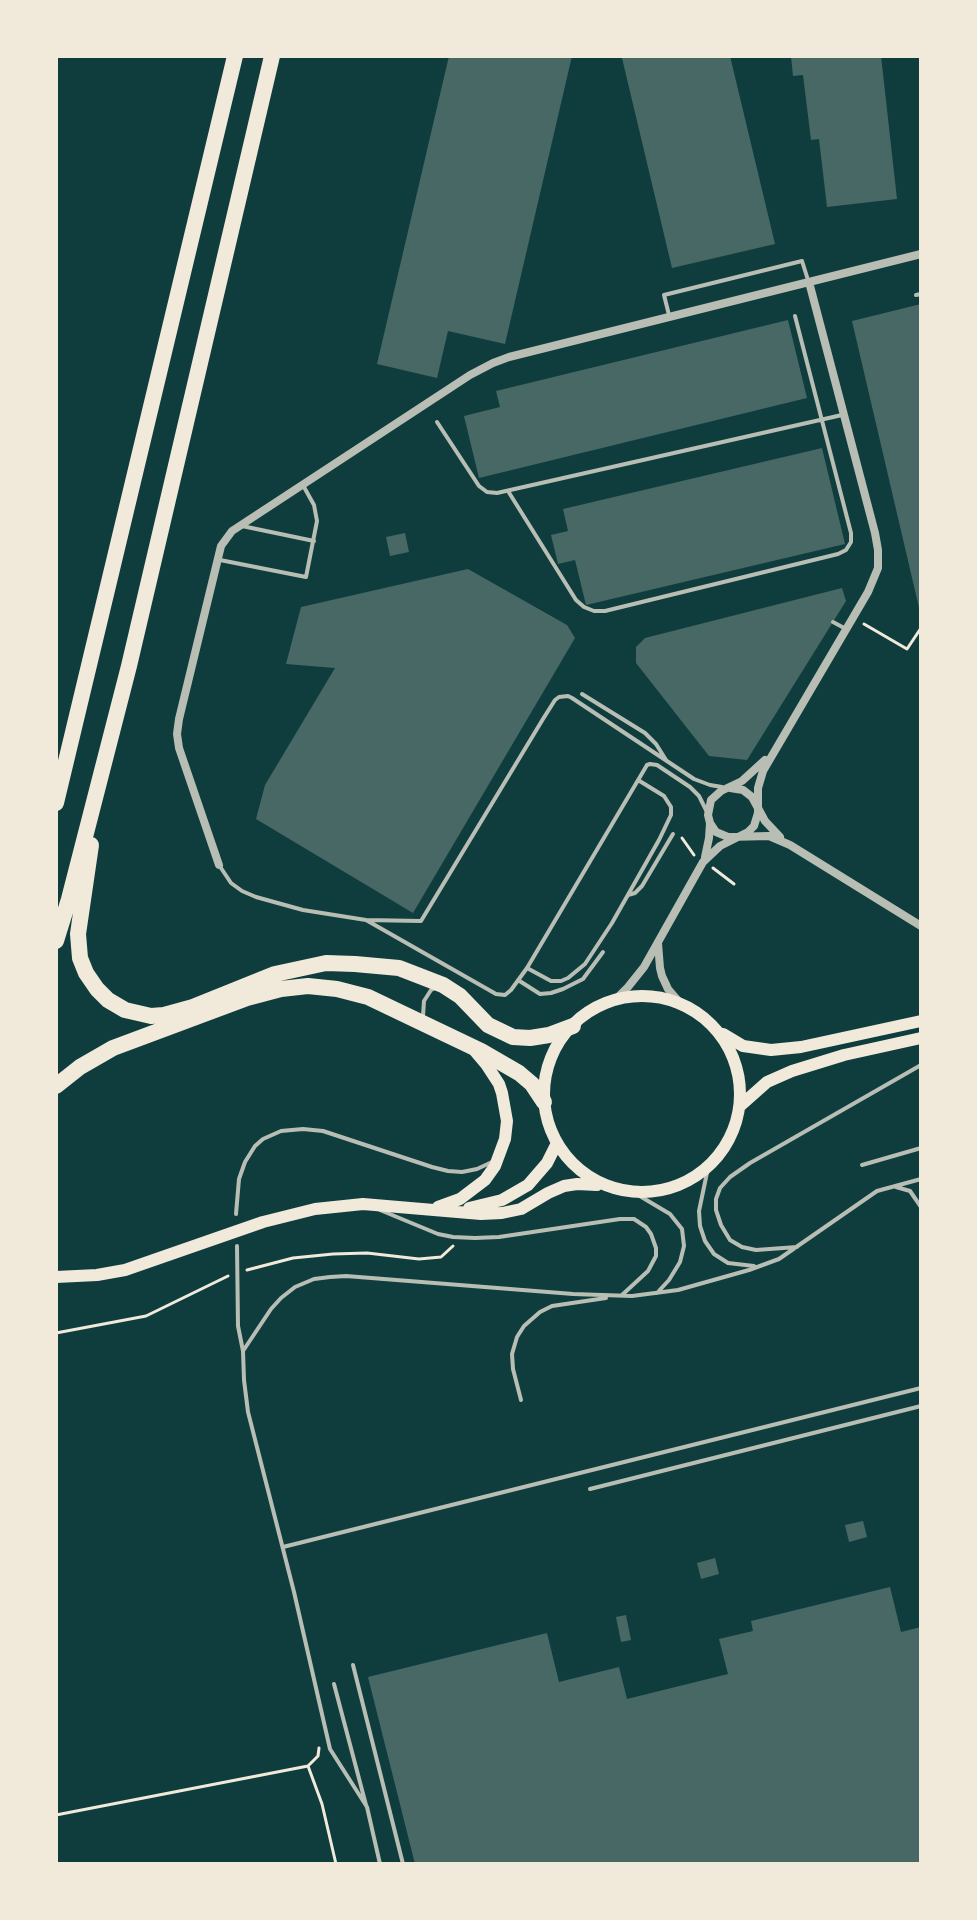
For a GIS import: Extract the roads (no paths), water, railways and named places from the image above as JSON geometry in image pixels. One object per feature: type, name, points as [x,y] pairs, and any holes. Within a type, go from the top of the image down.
[{"type":"highway","points":[[56,803],[235,56]]},
{"type":"highway","points":[[56,941],[129,666],[272,56]]},
{"type":"highway","points":[[98,782],[78,934],[79,948],[82,965],[91,981],[104,997],[121,1008],[141,1015],[164,1015],[193,1007],[275,974],[326,963],[366,964],[399,968],[443,985],[460,996],[488,1025],[513,1037],[549,1035],[573,1026]]},
{"type":"highway","points":[[56,1086],[80,1067],[113,1048],[247,998],[299,986],[337,989],[368,997],[495,1057],[532,1084],[544,1102]]},
{"type":"main road","points":[[56,1277],[125,1270],[233,1240],[243,1229],[300,1212],[330,1207],[367,1204],[491,1214],[521,1209],[568,1185],[604,1185],[633,1192],[653,1192],[678,1186],[708,1168],[723,1151],[740,1114],[739,1076],[730,1048],[701,1014],[681,1004],[647,996],[616,999],[596,1008],[573,1026],[558,1044],[547,1065],[544,1102],[557,1143],[574,1165],[604,1185]]},
{"type":"main road","points":[[718,1031],[743,1046],[771,1050],[801,1047],[921,1021]]},
{"type":"main road","points":[[740,1106],[767,1082],[792,1071],[844,1055],[921,1038]]},
{"type":"main road","points":[[431,1210],[460,1199],[478,1187],[500,1156],[506,1130],[505,1103],[499,1084],[471,1046]]},
{"type":"main road","points":[[454,1212],[502,1200],[524,1189],[545,1167],[557,1143]]},
{"type":"street","points":[[219,865],[177,734],[221,546],[226,537],[470,375],[493,363],[921,254]]},
{"type":"street","points":[[703,862],[720,846],[754,826],[760,779],[772,754],[873,584],[878,568],[878,550],[809,282]]},
{"type":"street","points":[[616,999],[640,973],[703,862],[708,845],[711,800],[752,773],[772,754]]},
{"type":"street","points":[[729,788],[749,793],[769,826],[790,845]]},
{"type":"street","points":[[709,819],[721,835],[769,836],[790,845],[921,926]]},
{"type":"street","points":[[658,939],[662,976],[681,1004]]},
{"type":"lane","points":[[670,318],[664,295],[802,261],[809,282]]},
{"type":"lane","points":[[508,491],[576,600],[589,610],[605,611],[846,550],[851,542],[851,533],[795,316]]},
{"type":"lane","points":[[437,422],[479,486],[487,492],[497,493],[844,414]]},
{"type":"lane","points":[[218,559],[306,577],[317,525],[316,510],[303,484]]},
{"type":"lane","points":[[239,526],[314,541]]},
{"type":"lane","points":[[833,622],[846,629]]},
{"type":"lane","points":[[582,694],[645,733],[668,762]]},
{"type":"lane","points":[[219,865],[231,883],[256,897],[303,910],[366,920],[421,921],[559,697],[572,698],[702,782],[729,788]]},
{"type":"lane","points":[[366,920],[496,994],[509,993],[527,968],[647,765],[657,765],[690,787],[699,796],[709,819]]},
{"type":"lane","points":[[527,968],[556,981],[575,974],[590,957],[627,895],[671,815],[671,807],[664,796],[638,780]]},
{"type":"lane","points":[[627,895],[635,893],[642,886],[673,834]]},
{"type":"lane","points":[[518,980],[540,994],[551,993],[583,979],[603,952]]},
{"type":"lane","points":[[422,1023],[424,1001],[431,990],[443,985]]},
{"type":"lane","points":[[799,1246],[756,1250],[730,1240],[716,1210],[720,1188],[750,1163],[921,1065]]},
{"type":"lane","points":[[236,1214],[239,1179],[245,1162],[263,1139],[281,1131],[323,1131],[448,1171],[477,1169],[500,1156]]},
{"type":"lane","points":[[862,1165],[921,1148]]},
{"type":"lane","points":[[708,1168],[699,1211],[705,1241],[714,1254],[728,1263],[764,1265]]},
{"type":"lane","points":[[521,1400],[512,1354],[520,1331],[528,1320],[540,1312],[558,1304],[678,1290],[764,1265],[799,1246],[877,1191],[921,1179]]},
{"type":"lane","points":[[895,1186],[910,1191],[921,1207]]},
{"type":"lane","points":[[633,1192],[661,1207],[682,1229],[684,1246],[680,1262],[656,1294]]},
{"type":"lane","points":[[243,1351],[263,1319],[286,1292],[323,1278],[346,1276],[622,1296],[648,1271],[656,1256],[651,1234],[634,1219],[493,1238],[461,1238],[438,1234],[367,1204]]},
{"type":"lane","points":[[233,1240],[238,1326],[248,1412],[330,1749],[367,1807]]},
{"type":"lane","points":[[283,1547],[921,1388]]},
{"type":"lane","points":[[590,1489],[921,1406]]},
{"type":"lane","points":[[353,1665],[403,1864]]},
{"type":"lane","points":[[334,1684],[380,1864]]}]
